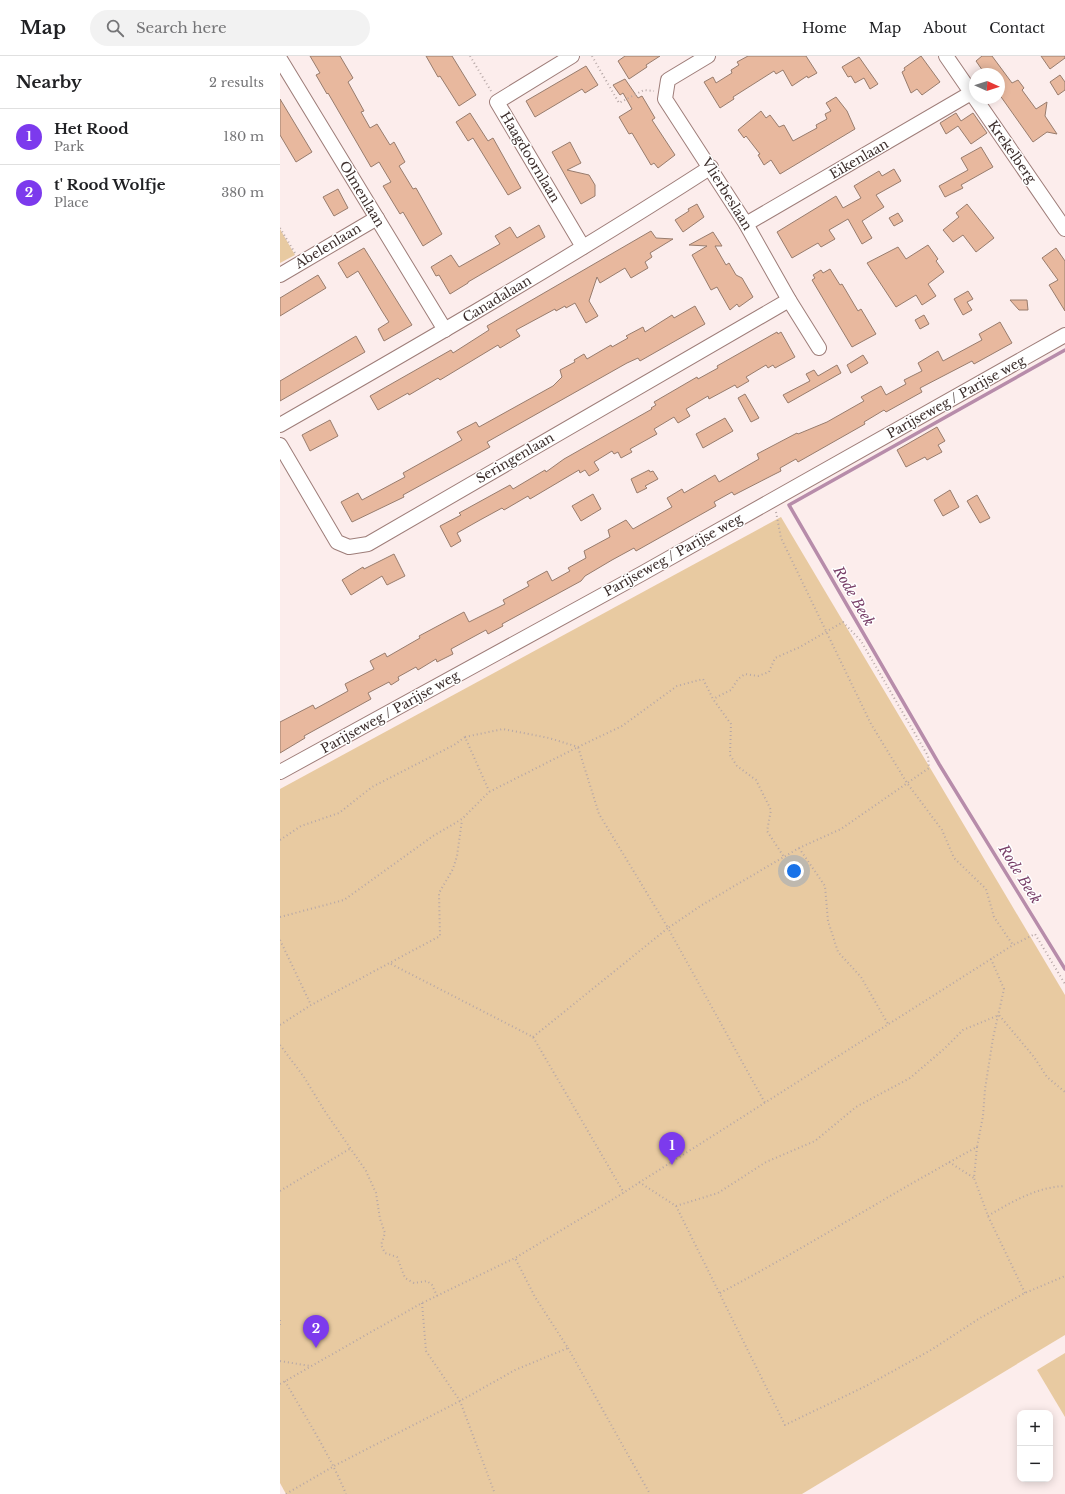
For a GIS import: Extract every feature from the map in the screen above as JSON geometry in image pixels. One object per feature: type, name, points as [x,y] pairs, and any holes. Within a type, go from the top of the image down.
[{"type":"street","name":"Haagdoornlaan","points":[[572,56],[497,102],[583,247]]},
{"type":"street","points":[[666,92],[668,80],[708,56]]},
{"type":"street","name":"Krekelberg","points":[[946,56],[969,90]]},
{"type":"street","name":"Olmenlaan","points":[[280,59],[445,330]]},
{"type":"street","name":"Vlierbeslaan","points":[[666,92],[665,99],[711,167],[746,224],[788,300],[819,348]]},
{"type":"street","name":"Eikenlaan","points":[[746,224],[969,94]]},
{"type":"street","name":"Krekelberg","points":[[979,104],[1065,229]]},
{"type":"street","name":"Canadalaan","points":[[280,425],[445,330],[583,247],[711,167]]},
{"type":"street","name":"Abelenlaan","points":[[280,275],[377,218]]},
{"type":"street","name":"Seringenlaan","points":[[280,445],[337,542],[350,547],[368,544],[788,300]]},
{"type":"street","name":"Parijseweg / Parijse weg","points":[[280,772],[774,499],[1065,335]]},
{"type":"path","points":[[470,56],[497,102]]},
{"type":"path","points":[[592,56],[619,103],[644,90],[666,92]]},
{"type":"path","points":[[280,228],[301,263]]},
{"type":"path","points":[[774,499],[781,538],[871,724],[907,783],[942,830],[954,858],[986,889],[994,917],[1013,945]]},
{"type":"path","points":[[533,1037],[668,928],[702,905],[799,848],[841,828],[930,768],[928,756],[862,641],[843,622],[825,631],[800,647],[776,658],[769,672],[758,676],[745,674],[738,679],[731,690],[713,699]]},
{"type":"path","points":[[280,917],[344,900],[433,836],[462,819],[490,792],[622,726],[677,686],[703,679],[713,699],[731,724],[730,755],[737,766],[756,780],[770,810],[767,831],[785,857]]},
{"type":"path","points":[[280,840],[301,826],[340,813],[372,787],[454,746],[465,737],[503,728],[549,738],[578,747]]},
{"type":"path","points":[[465,737],[490,792]]},
{"type":"path","points":[[578,747],[600,814],[668,928],[765,1103]]},
{"type":"path","points":[[280,1025],[311,1005],[391,964],[440,936],[439,893],[453,869],[457,856],[462,819]]},
{"type":"path","points":[[799,848],[825,886],[828,921],[838,952],[861,977],[888,1024]]},
{"type":"path","points":[[280,1384],[422,1303],[515,1258],[624,1193],[639,1182],[1013,945],[1035,934],[1065,984]]},
{"type":"path","points":[[280,940],[311,1005]]},
{"type":"path","points":[[991,959],[1004,989],[993,1038],[984,1090],[983,1116],[977,1147],[974,1178],[988,1216],[1025,1293]]},
{"type":"path","points":[[391,964],[533,1037],[624,1193]]},
{"type":"path","points":[[999,1015],[1034,1057],[1047,1078],[1065,1092]]},
{"type":"path","points":[[676,1206],[718,1193],[766,1162],[815,1141],[856,1107],[910,1078],[944,1049],[963,1030],[999,1015]]},
{"type":"path","points":[[280,1045],[304,1077],[324,1110],[366,1171],[376,1193],[380,1219],[385,1233],[381,1245],[385,1253],[397,1257],[404,1278],[414,1283],[427,1281],[432,1285],[437,1296]]},
{"type":"path","points":[[719,1293],[774,1264],[977,1147]]},
{"type":"path","points":[[280,1191],[351,1148]]},
{"type":"path","points":[[949,1162],[974,1178]]},
{"type":"path","points":[[639,1182],[676,1206],[785,1425],[866,1386],[931,1350],[980,1318],[1025,1293],[1065,1276]]},
{"type":"path","points":[[988,1216],[1009,1202],[1050,1187],[1065,1186]]},
{"type":"path","points":[[515,1258],[535,1297],[568,1348],[650,1494]]},
{"type":"path","points":[[422,1303],[426,1351],[460,1401],[495,1494]]},
{"type":"path","points":[[280,1320],[280,1328]]},
{"type":"path","points":[[286,1494],[334,1466],[460,1401],[515,1370],[568,1348]]},
{"type":"path","points":[[280,1361],[311,1366]]},
{"type":"path","points":[[285,1381],[318,1441],[334,1466],[346,1494]]},
{"type":"shaded area","points":[[280,229],[295,255],[280,263]]},
{"type":"shaded area","points":[[781,517],[1065,995],[1065,1335],[802,1494],[286,1494],[280,1483],[280,789]]},
{"type":"shaded area","points":[[1065,1353],[1065,1417],[1037,1370]]},
{"type":"building","points":[[310,56],[340,56],[353,78],[348,82],[364,111],[361,112],[370,128],[377,124],[390,145],[394,142],[405,162],[399,166],[413,189],[416,188],[442,234],[423,246],[403,212],[400,214],[383,186],[391,182],[379,162],[371,167],[316,75],[320,73]]},
{"type":"building","points":[[426,56],[452,56],[476,95],[459,106],[440,76],[438,77]]},
{"type":"building","points":[[625,56],[660,56],[629,79],[618,61]]},
{"type":"building","points":[[748,56],[806,56],[817,73],[808,78],[807,76],[792,86],[783,70],[776,74],[774,71],[733,97],[734,99],[720,108],[704,82],[713,77],[716,83],[732,73],[731,70],[739,65],[737,62]]},
{"type":"building","points":[[921,56],[940,82],[922,95],[917,89],[911,93],[902,72],[905,70],[904,68]]},
{"type":"building","points":[[982,56],[992,56],[1001,68],[981,68],[976,61]]},
{"type":"building","points":[[1041,56],[1065,56],[1065,58],[1050,69]]},
{"type":"building","points":[[859,57],[878,84],[870,89],[864,78],[855,83],[851,76],[848,77],[842,67]]},
{"type":"building","points":[[586,66],[598,85],[585,93],[582,89],[535,117],[526,101]]},
{"type":"building","points":[[1005,74],[1012,83],[1018,80],[1024,88],[1022,90],[1036,109],[1047,102],[1045,116],[1057,134],[1047,132],[1033,142],[1005,102]]},
{"type":"building","points":[[1060,75],[1065,82],[1065,90],[1058,95],[1050,82]]},
{"type":"building","points":[[625,79],[638,98],[642,96],[655,118],[652,120],[675,155],[658,168],[654,163],[651,165],[632,133],[629,134],[619,117],[632,109],[623,93],[620,95],[613,85]]},
{"type":"building","points":[[836,97],[847,111],[855,129],[780,174],[771,160],[764,165],[758,155],[760,154],[746,136],[744,138],[738,130],[761,111],[766,118],[770,115],[779,127],[784,125],[793,141],[817,128],[816,125],[827,119],[825,114],[831,111],[826,103]]},
{"type":"building","points":[[280,99],[312,152],[296,162],[280,135]]},
{"type":"building","points":[[470,113],[488,141],[493,138],[521,188],[508,195],[473,138],[468,141],[456,122]]},
{"type":"building","points":[[956,113],[961,121],[973,113],[987,133],[971,144],[958,126],[946,134],[940,123]]},
{"type":"building","points":[[570,142],[581,163],[567,170],[589,175],[595,185],[595,196],[581,204],[552,152]]},
{"type":"building","points":[[981,147],[993,167],[961,185],[963,188],[945,197],[939,186],[968,170],[961,158]]},
{"type":"building","points":[[894,169],[901,181],[876,195],[884,207],[862,221],[872,238],[862,244],[848,219],[829,230],[835,239],[821,247],[818,243],[792,258],[777,232],[836,196],[843,208],[861,198],[854,186],[879,171],[882,176]]},
{"type":"building","points":[[338,189],[348,208],[334,216],[323,197]]},
{"type":"building","points":[[697,204],[704,217],[683,232],[675,220],[689,211],[688,209]]},
{"type":"building","points":[[967,204],[994,238],[976,252],[963,235],[953,242],[943,230],[959,217],[956,213]]},
{"type":"building","points":[[898,213],[903,221],[894,226],[889,218]]},
{"type":"building","points":[[539,225],[545,237],[450,294],[439,275],[436,276],[431,267],[451,255],[459,267],[500,244],[495,236],[510,227],[517,238]]},
{"type":"building","points":[[651,231],[656,238],[673,239],[650,253],[652,257],[645,262],[648,268],[631,278],[625,268],[600,283],[597,277],[589,301],[598,316],[586,323],[575,303],[556,311],[555,309],[516,330],[520,336],[500,348],[498,345],[440,380],[438,378],[409,395],[408,393],[378,410],[370,396],[451,350],[453,353],[489,330],[487,326]]},
{"type":"building","points":[[713,232],[722,246],[715,246],[726,265],[729,263],[736,275],[742,278],[753,297],[739,307],[737,304],[730,310],[717,287],[711,290],[692,255],[707,246],[689,245]]},
{"type":"building","points":[[928,245],[938,259],[936,261],[944,272],[928,284],[936,296],[922,305],[916,295],[896,307],[867,263],[898,247],[906,259]]},
{"type":"building","points":[[364,248],[412,325],[384,341],[378,329],[389,322],[358,271],[347,278],[338,263]]},
{"type":"building","points":[[1056,248],[1065,261],[1065,311],[1049,285],[1058,280],[1042,258]]},
{"type":"building","points":[[830,269],[840,285],[842,284],[858,311],[861,309],[876,334],[852,347],[812,280],[815,278],[813,275],[821,270],[823,273]]},
{"type":"building","points":[[318,275],[326,288],[280,316],[280,298]]},
{"type":"building","points":[[968,291],[973,299],[967,302],[972,310],[963,315],[954,299]]},
{"type":"building","points":[[1010,300],[1027,300],[1028,310],[1019,310]]},
{"type":"building","points":[[695,306],[705,324],[640,361],[638,358],[627,363],[487,442],[490,447],[403,495],[404,497],[352,522],[341,502],[358,493],[362,500],[405,477],[403,473],[462,440],[457,432],[476,422],[479,427],[553,386],[562,377],[560,370],[575,362],[574,360],[584,354],[587,359],[611,345],[612,347],[628,338],[626,336],[643,327],[645,332],[672,315],[674,318]]},
{"type":"building","points":[[924,315],[929,324],[920,329],[915,320]]},
{"type":"building","points":[[1000,322],[1012,343],[974,364],[972,361],[920,388],[922,392],[886,412],[884,410],[864,422],[865,424],[798,462],[796,459],[780,468],[781,471],[734,495],[732,492],[714,502],[716,506],[636,551],[634,548],[612,560],[585,576],[581,581],[502,624],[503,626],[488,634],[486,630],[451,649],[453,654],[437,662],[436,659],[418,670],[416,667],[398,677],[399,680],[391,685],[389,682],[368,693],[371,699],[304,736],[305,738],[280,753],[280,722],[313,705],[315,709],[348,691],[345,684],[374,669],[370,661],[385,653],[387,657],[420,638],[419,636],[464,612],[469,622],[505,604],[503,600],[529,586],[527,582],[547,571],[552,581],[570,571],[568,568],[586,558],[584,551],[610,537],[608,530],[626,520],[633,529],[672,507],[667,498],[682,489],[684,493],[715,475],[719,482],[759,459],[757,454],[797,433],[798,434],[827,422],[864,401],[861,397],[881,386],[886,395],[906,384],[904,380],[922,371],[918,363],[938,351],[943,361],[982,340],[979,334]]},
{"type":"building","points":[[777,332],[778,334],[781,332],[795,357],[775,368],[773,365],[768,368],[766,365],[746,377],[749,381],[737,388],[735,385],[709,399],[708,396],[686,409],[690,416],[678,423],[674,417],[654,429],[657,434],[630,449],[632,452],[621,458],[618,452],[614,454],[612,451],[594,462],[599,470],[589,476],[585,470],[580,473],[579,470],[530,499],[528,496],[504,510],[502,508],[480,520],[457,533],[461,541],[451,547],[440,526],[461,515],[459,513],[510,485],[513,489],[545,470],[546,472],[564,459],[652,409],[651,408],[656,405],[654,402],[697,377],[698,379],[718,368],[717,366]]},
{"type":"building","points":[[356,336],[365,352],[280,401],[280,381]]},
{"type":"building","points":[[863,355],[868,363],[851,373],[847,365]]},
{"type":"building","points":[[837,365],[841,373],[788,403],[783,395],[810,381],[806,374],[814,370],[818,376]]},
{"type":"building","points":[[745,394],[759,418],[751,422],[738,398]]},
{"type":"building","points":[[725,418],[733,431],[703,448],[696,434]]},
{"type":"building","points":[[330,420],[338,436],[310,451],[302,435]]},
{"type":"building","points":[[937,427],[945,441],[938,445],[942,452],[927,460],[925,457],[906,467],[897,450]]},
{"type":"building","points":[[649,470],[650,472],[653,471],[658,479],[645,486],[647,488],[637,493],[631,479]]},
{"type":"building","points":[[950,490],[959,507],[943,516],[934,500]]},
{"type":"building","points":[[593,494],[601,509],[581,521],[572,506]]},
{"type":"building","points":[[977,495],[990,518],[980,523],[967,501]]},
{"type":"building","points":[[394,554],[405,576],[387,585],[382,576],[351,595],[342,580],[363,567],[364,569]]},
{"type":"waterway","name":"Rode Beek","points":[[1065,350],[789,505],[939,764],[1065,969]]},
{"type":"place","name":"Het Rood","points":[[672,1165]]},
{"type":"place","name":"t' Rood Wolfje","points":[[316,1348]]}]
